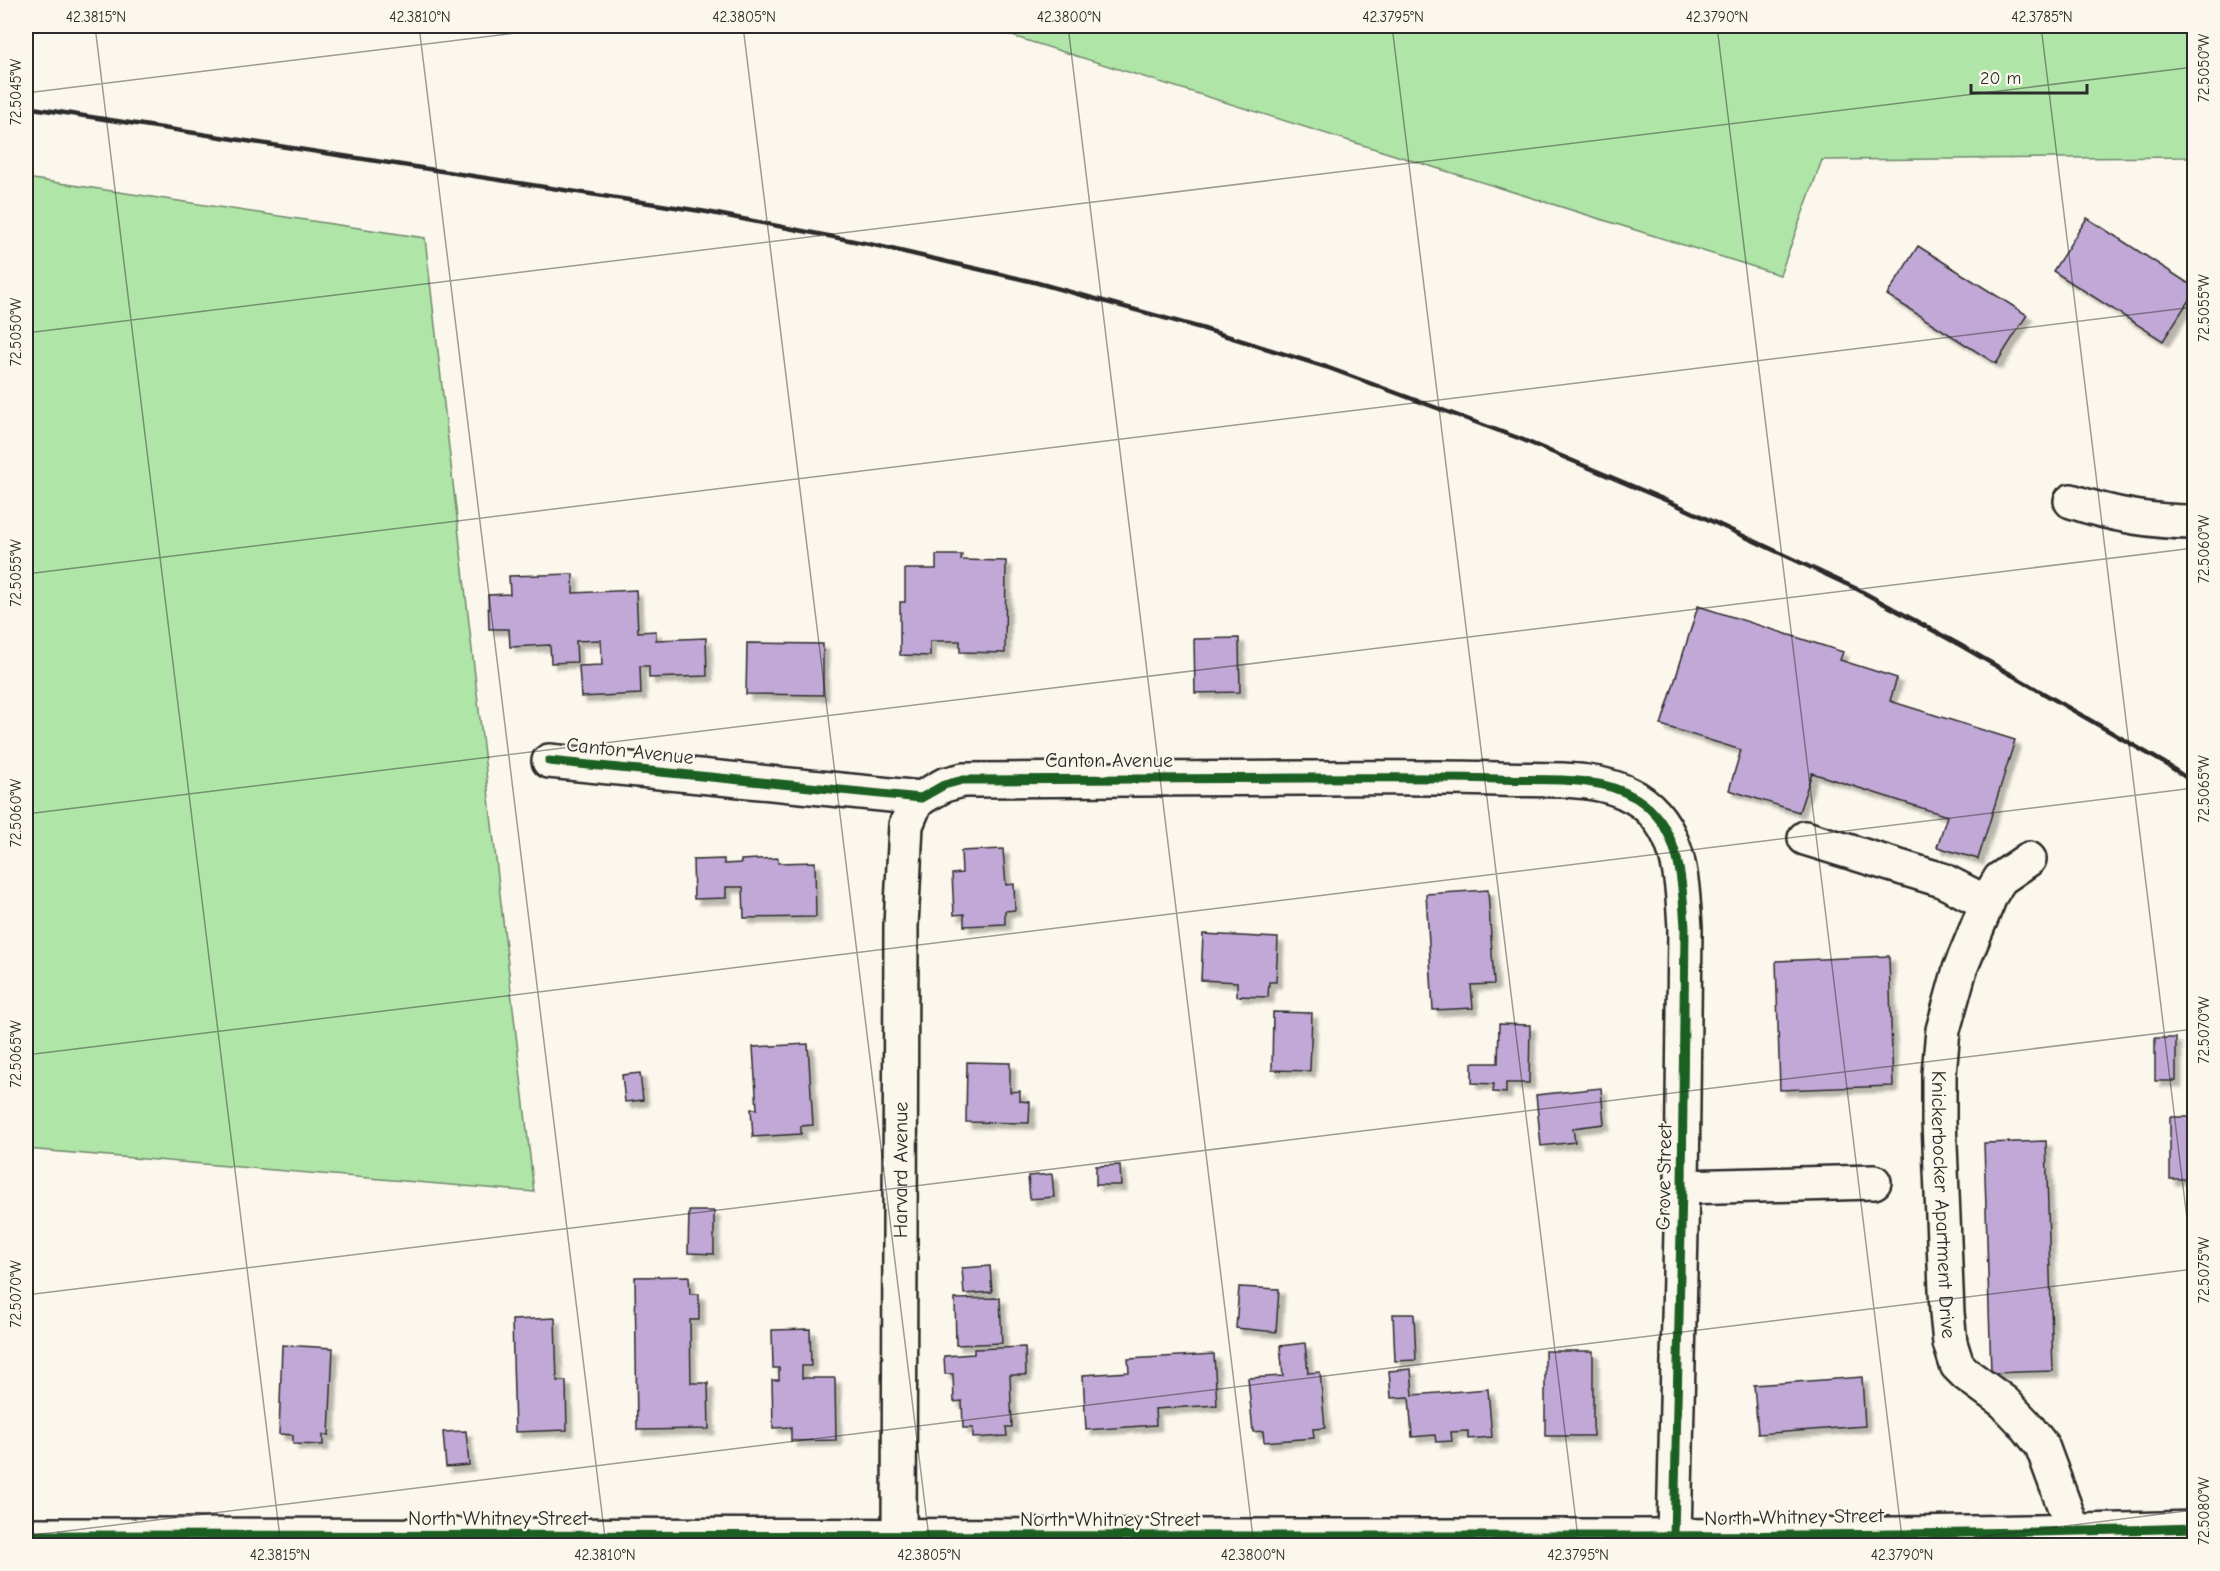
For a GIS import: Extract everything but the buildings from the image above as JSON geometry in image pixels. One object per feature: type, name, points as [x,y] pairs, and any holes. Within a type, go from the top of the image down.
[{"type":"street","points":[[2071,501],[2107,513],[2165,521],[2194,522]]},
{"type":"street","name":"Canton Avenue","points":[[549,760],[921,798],[944,785],[963,780],[1455,778],[1593,783],[1623,791],[1637,799],[1662,822]]},
{"type":"street","name":"Harvard Avenue","points":[[899,1541],[901,926],[906,825],[915,804],[921,798]]},
{"type":"street","name":"Grove Street","points":[[1662,822],[1673,841],[1679,867],[1685,928],[1674,1536]]},
{"type":"street","points":[[1805,838],[1942,880],[1986,903]]},
{"type":"street","name":"Knickerbocker Apartment Drive","points":[[2029,859],[2000,879],[1986,903],[1952,990],[1940,1051],[1940,1132],[1947,1313],[1950,1343],[1957,1365],[2004,1402],[2042,1446],[2076,1539]]},
{"type":"street","points":[[1682,1186],[1874,1182]]},
{"type":"street","name":"North Whitney Street","points":[[26,1535],[899,1541],[1674,1536],[2076,1539],[2194,1528]]},
{"type":"green space","points":[[980,26],[2194,26],[2194,157],[1822,160],[1780,275]]},
{"type":"green space","points":[[26,178],[425,238],[534,1192],[26,1149]]},
{"type":"railway","points":[[26,107],[707,212],[874,245],[1034,282],[1201,328],[1326,367],[1521,439],[1677,505],[1857,589],[1960,645],[2166,764],[2194,783]]},
{"type":"cycle path","points":[[549,761],[921,798],[944,785],[963,780],[1403,778],[1569,780],[1604,785],[1636,798],[1651,810],[1670,839],[1680,874],[1685,928],[1674,1536]]},
{"type":"cycle path","points":[[26,1535],[1650,1536],[2194,1528]]}]
